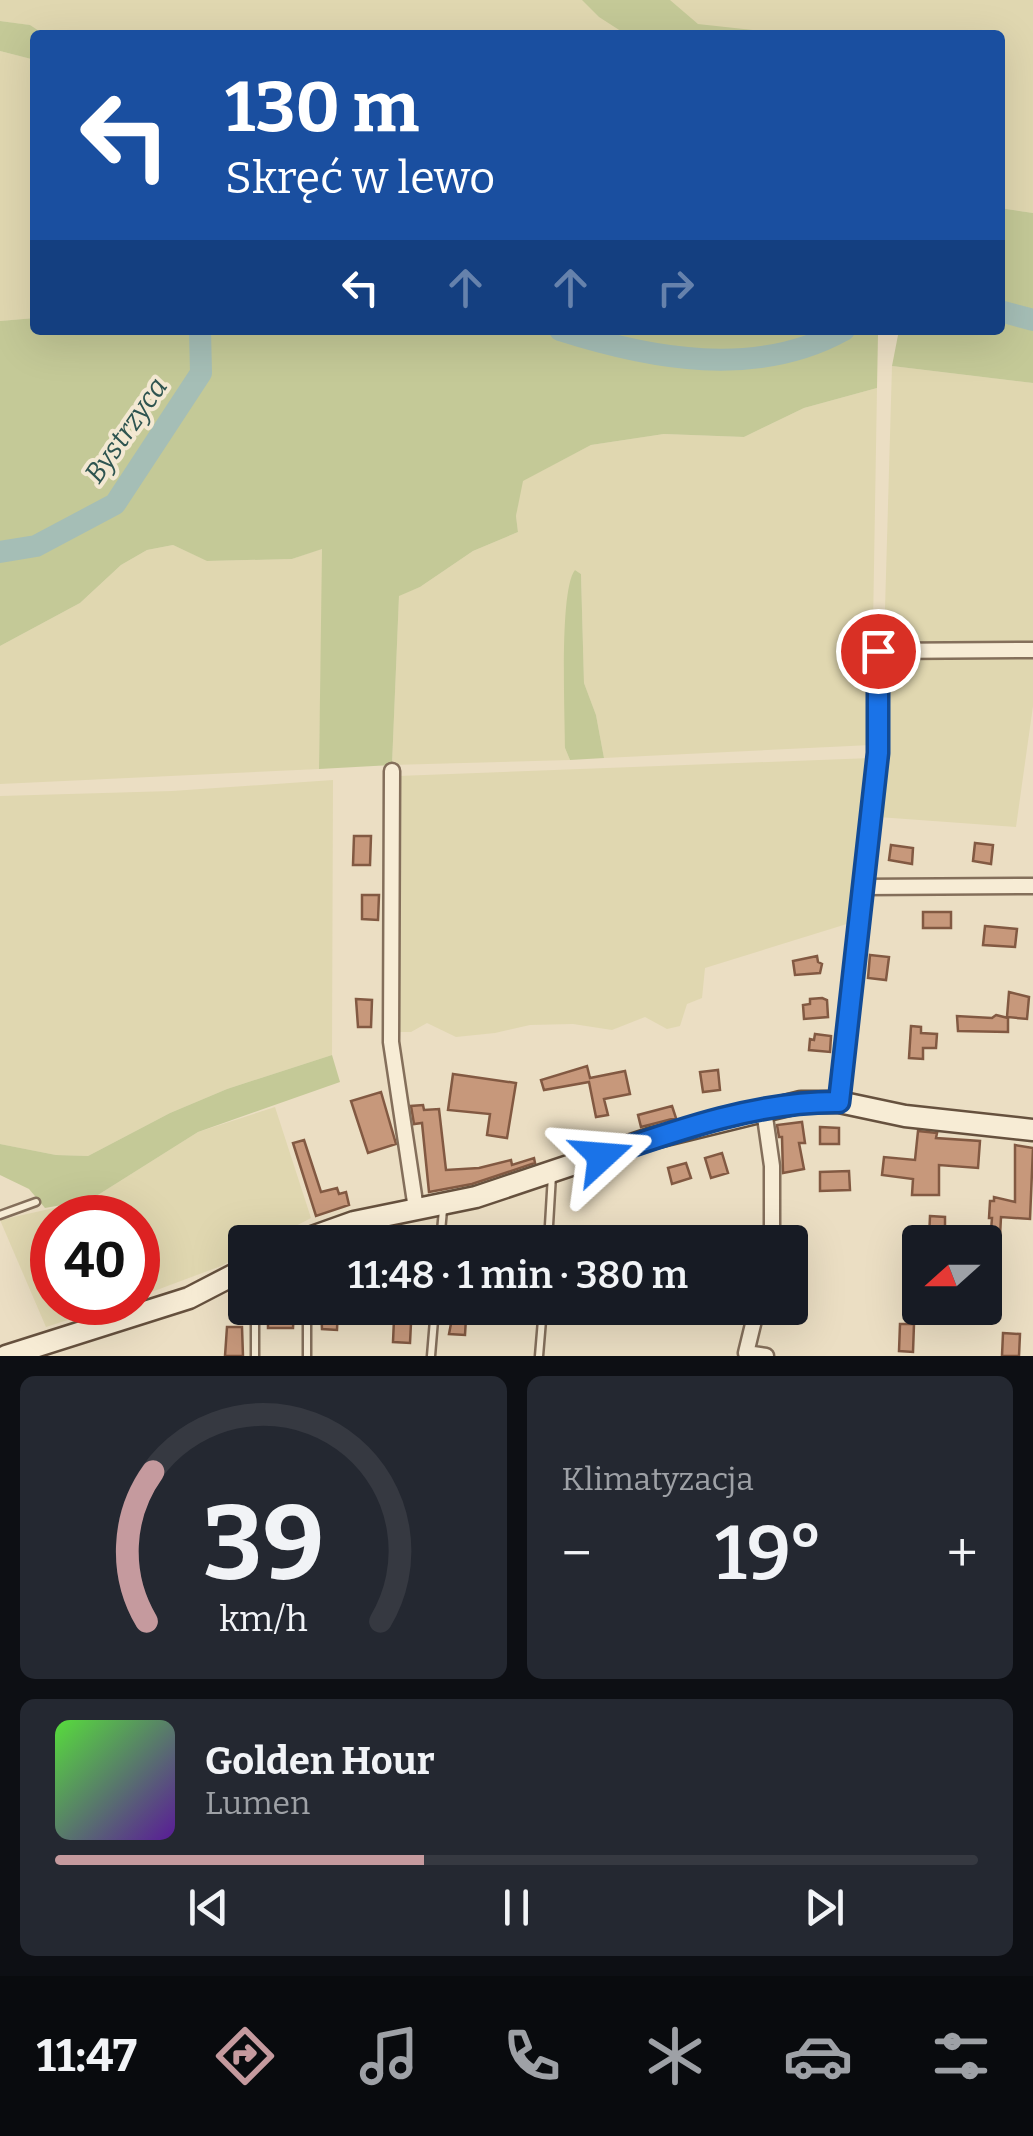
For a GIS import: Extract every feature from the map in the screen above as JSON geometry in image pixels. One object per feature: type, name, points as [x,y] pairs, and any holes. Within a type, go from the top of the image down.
[{"type":"street","points":[[839,1102],[878,753],[878,651],[1033,650]]},
{"type":"street","points":[[392,771],[391,1042],[416,1209]]},
{"type":"street","points":[[862,886],[1033,886]]},
{"type":"street","points":[[346,1225],[443,1203],[552,1173],[649,1140],[801,1102],[839,1102],[905,1116],[1033,1130]]},
{"type":"street","points":[[764,1110],[772,1166],[772,1225]]},
{"type":"street","points":[[6,1356],[190,1298],[228,1278]]},
{"type":"street","points":[[753,1325],[746,1353],[766,1356]]},
{"type":"lane","points":[[549,1225],[552,1173]]},
{"type":"lane","points":[[441,1225],[443,1203]]},
{"type":"lane","points":[[0,1214],[30,1204]]},
{"type":"lane","points":[[255,1325],[255,1356]]},
{"type":"lane","points":[[307,1325],[307,1356]]},
{"type":"lane","points":[[431,1356],[434,1325]]},
{"type":"lane","points":[[539,1356],[542,1325]]},
{"type":"shaded area","points":[[0,0],[1033,0],[1033,213],[1005,209],[1005,30],[37,30],[0,21]]},
{"type":"shaded area","points":[[0,51],[30,59],[30,318],[0,321]]},
{"type":"shaded area","points":[[892,366],[1033,383],[1033,644],[884,644]]},
{"type":"shaded area","points":[[877,388],[871,745],[604,758],[596,715],[584,683],[581,574],[575,570],[565,748],[570,760],[392,765],[399,595],[420,587],[473,551],[518,532],[516,516],[522,481],[591,445],[664,434],[744,437],[804,408]]},
{"type":"shaded area","points":[[173,545],[208,561],[292,559],[323,548],[319,769],[0,784],[0,646],[80,603],[121,565],[147,550]]},
{"type":"shaded area","points":[[884,656],[1033,656],[1033,706],[1016,827],[878,817],[884,762]]},
{"type":"shaded area","points":[[871,758],[850,923],[705,968],[702,998],[687,1004],[680,1026],[667,1029],[645,1017],[612,1030],[573,1024],[530,1025],[456,1037],[427,1023],[411,1032],[397,1032],[398,776]]},
{"type":"shaded area","points":[[333,780],[332,1055],[227,1089],[170,1113],[88,1156],[56,1155],[0,1144],[0,796],[172,791]]},
{"type":"shaded area","points":[[275,1107],[311,1218],[298,1225],[228,1225],[228,1262],[160,1289],[160,1195],[98,1195],[198,1132]]},
{"type":"shaded area","points":[[30,1213],[30,1290],[0,1220]]},
{"type":"green space","points":[[582,0],[670,0],[698,24],[753,30],[619,30]]},
{"type":"green space","points":[[0,21],[30,25],[38,30],[30,30],[30,59],[0,51]]},
{"type":"green space","points":[[1005,209],[1033,213],[1033,383],[892,366],[898,335],[1005,335]]},
{"type":"green space","points":[[30,318],[30,335],[878,335],[877,388],[804,408],[744,437],[664,434],[591,445],[523,481],[516,516],[518,532],[473,551],[420,587],[399,596],[392,765],[319,769],[322,549],[292,559],[207,561],[173,545],[147,550],[121,565],[80,603],[0,646],[0,321]]},
{"type":"green space","points":[[575,570],[581,574],[584,683],[596,715],[604,758],[570,760],[565,748],[565,626]]},
{"type":"green space","points":[[332,1055],[340,1082],[198,1132],[98,1195],[34,1195],[0,1175],[0,1144],[56,1155],[88,1156],[170,1113],[227,1089]]},
{"type":"building","points":[[354,836],[371,836],[370,865],[353,865]]},
{"type":"building","points":[[975,843],[993,845],[991,864],[973,861]]},
{"type":"building","points":[[891,845],[913,848],[912,864],[889,860]]},
{"type":"building","points":[[362,895],[379,895],[378,920],[362,919]]},
{"type":"building","points":[[923,912],[951,912],[951,928],[923,928]]},
{"type":"building","points":[[985,926],[1017,929],[1015,947],[983,945]]},
{"type":"building","points":[[870,955],[889,957],[886,980],[868,978]]},
{"type":"building","points":[[817,956],[822,964],[820,973],[795,975],[793,961]]},
{"type":"building","points":[[1009,992],[1029,997],[1027,1019],[1007,1017]]},
{"type":"building","points":[[356,999],[372,1000],[371,1027],[358,1027]]},
{"type":"building","points":[[810,999],[827,1000],[828,1017],[804,1019],[803,1005],[810,1004]]},
{"type":"building","points":[[957,1016],[1008,1018],[1008,1032],[958,1031]]},
{"type":"building","points":[[911,1026],[921,1027],[921,1033],[937,1034],[936,1048],[923,1048],[923,1059],[909,1058]]},
{"type":"building","points":[[815,1034],[831,1036],[830,1052],[809,1050]]},
{"type":"building","points":[[587,1066],[590,1078],[625,1071],[630,1094],[604,1099],[608,1115],[596,1117],[589,1082],[544,1090],[541,1080]]},
{"type":"building","points":[[718,1070],[720,1090],[703,1092],[700,1072]]},
{"type":"building","points":[[453,1074],[516,1083],[507,1138],[487,1135],[490,1114],[448,1110]]},
{"type":"building","points":[[381,1092],[396,1144],[368,1153],[351,1101]]},
{"type":"building","points":[[423,1105],[424,1110],[439,1109],[446,1170],[479,1168],[511,1160],[512,1165],[534,1158],[535,1163],[472,1184],[429,1192],[422,1123],[414,1124],[411,1106]]},
{"type":"building","points":[[672,1106],[676,1118],[641,1127],[638,1115]]},
{"type":"building","points":[[802,1122],[805,1143],[799,1143],[804,1169],[783,1173],[782,1137],[777,1125]]},
{"type":"building","points":[[820,1127],[839,1128],[839,1144],[820,1144]]},
{"type":"building","points":[[918,1131],[937,1133],[936,1138],[980,1141],[978,1168],[939,1165],[939,1195],[912,1195],[913,1179],[882,1175],[884,1157],[915,1160]]},
{"type":"building","points":[[304,1140],[321,1192],[337,1188],[339,1194],[346,1192],[349,1205],[316,1216],[293,1143]]},
{"type":"building","points":[[1015,1145],[1033,1148],[1030,1219],[1001,1217],[1001,1225],[991,1225],[990,1201],[994,1197],[1015,1202]]},
{"type":"building","points":[[722,1153],[728,1173],[711,1178],[705,1158]]},
{"type":"building","points":[[686,1163],[691,1178],[672,1184],[668,1168]]},
{"type":"building","points":[[849,1171],[850,1190],[820,1191],[820,1172]]},
{"type":"building","points":[[930,1216],[945,1217],[945,1225],[930,1225]]},
{"type":"building","points":[[900,1324],[914,1325],[913,1352],[899,1351]]},
{"type":"building","points":[[268,1325],[293,1325],[293,1328]]},
{"type":"building","points":[[322,1325],[337,1325],[337,1330],[322,1329]]},
{"type":"building","points":[[394,1325],[411,1325],[410,1343],[393,1342]]},
{"type":"building","points":[[451,1325],[466,1325],[465,1335],[449,1334]]},
{"type":"building","points":[[227,1327],[242,1327],[243,1356],[225,1356]]},
{"type":"building","points":[[1003,1333],[1020,1334],[1019,1356],[1002,1356]]},
{"type":"waterway","name":"Bystrzyca","points":[[1005,312],[1033,320]]},
{"type":"waterway","name":"Bystrzyca","points":[[0,552],[36,546],[115,504],[201,373],[200,335]]},
{"type":"waterway","name":"Bystrzyca","points":[[578,335],[630,349],[703,359],[775,355],[833,335]]},
{"type":"route","points":[[602,1156],[764,1110],[801,1102],[839,1102],[878,753],[878,651]]}]
